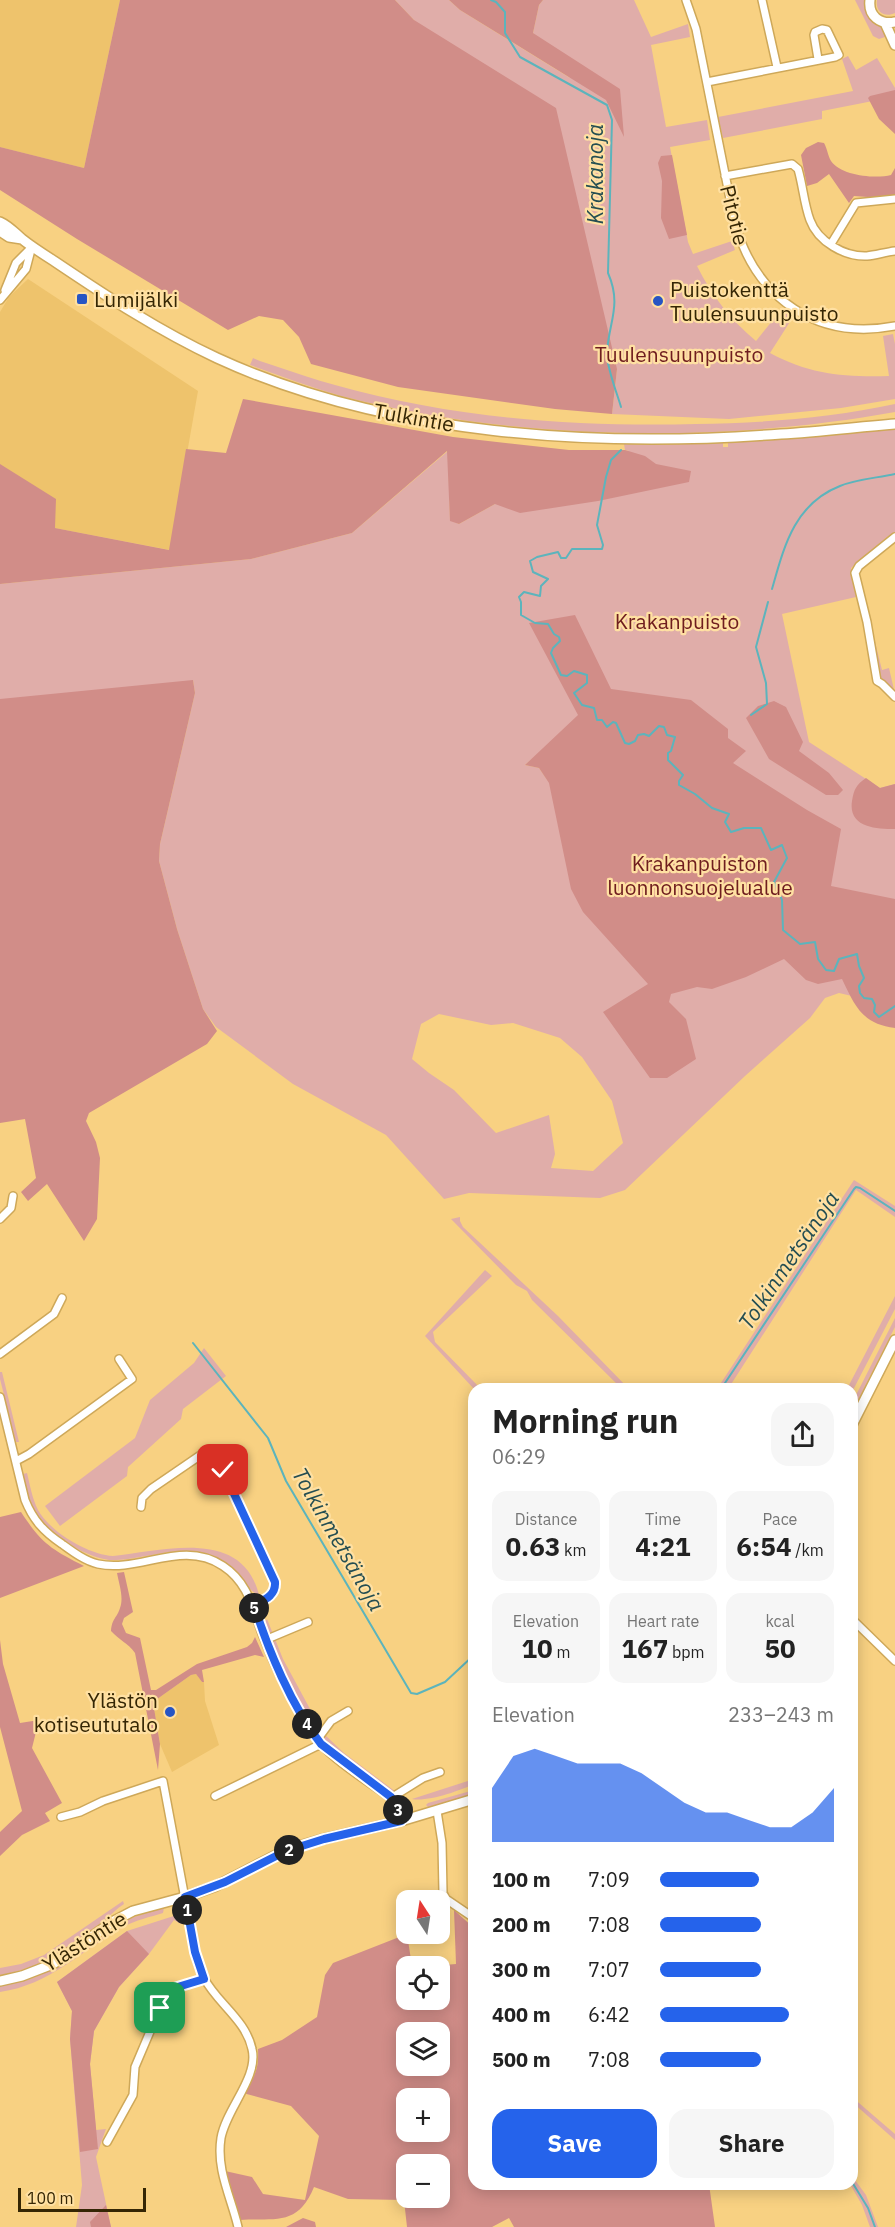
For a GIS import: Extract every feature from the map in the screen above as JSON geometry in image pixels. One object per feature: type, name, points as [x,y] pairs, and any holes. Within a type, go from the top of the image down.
[{"type":"main road","points":[[870,0],[871,13],[876,20],[890,23],[895,45]]},
{"type":"main road","name":"Tulkintie","points":[[0,222],[127,310],[218,358],[307,393],[398,416],[519,432],[583,437],[683,438],[780,435],[847,428]]},
{"type":"main road","name":"Tulkintie","points":[[0,231],[9,237],[22,239]]},
{"type":"main road","points":[[847,428],[895,418]]},
{"type":"main road","points":[[847,428],[895,424]]},
{"type":"main road","points":[[858,1413],[895,1340]]},
{"type":"main road","name":"Ylästöntie","points":[[0,1981],[22,1976],[53,1964],[114,1921],[133,1911],[185,1897],[225,1882],[286,1851],[468,1801]]},
{"type":"street","name":"Pitotie","points":[[686,0],[694,19],[735,224],[743,250],[753,270],[775,295],[788,306],[805,315],[837,326],[869,329],[895,326]]},
{"type":"street","points":[[762,0],[777,68]]},
{"type":"street","points":[[707,82],[839,55],[827,30],[822,29],[814,35],[818,59]]},
{"type":"street","points":[[725,176],[787,164],[796,166],[811,223],[822,238],[855,255],[868,256],[895,251]]},
{"type":"street","points":[[831,244],[856,203],[895,199]]},
{"type":"street","points":[[2,298],[12,270],[32,246]]},
{"type":"street","points":[[895,537],[859,566],[855,573],[867,622],[877,681],[895,697]]},
{"type":"street","points":[[0,1219],[11,1208],[13,1196]]},
{"type":"street","points":[[0,1354],[54,1314],[62,1298]]},
{"type":"street","points":[[16,1461],[132,1379],[119,1359]]},
{"type":"street","points":[[0,1397],[25,1500],[35,1521],[50,1536],[96,1564],[115,1565],[171,1556],[202,1557],[231,1572],[254,1605],[265,1640],[303,1718],[319,1742],[391,1797],[401,1821]]},
{"type":"street","points":[[141,1508],[142,1498],[151,1489],[208,1450],[223,1470],[275,1582],[273,1594],[254,1605]]},
{"type":"street","points":[[265,1640],[308,1622]]},
{"type":"street","points":[[858,1625],[895,1661]]},
{"type":"street","points":[[215,1796],[319,1742],[331,1721],[348,1711]]},
{"type":"street","points":[[391,1797],[423,1778],[440,1772]]},
{"type":"street","points":[[61,1817],[164,1781],[195,1952],[204,1979],[242,2026],[253,2050],[251,2072],[230,2111],[222,2138],[221,2175],[238,2227]]},
{"type":"street","points":[[437,1811],[442,1843],[443,1893],[446,1899],[468,1914]]},
{"type":"street","points":[[107,2142],[133,2095],[135,2067],[160,2008],[171,1989],[204,1979]]},
{"type":"shaded area","points":[[0,0],[120,0],[84,168],[0,147]]},
{"type":"shaded area","points":[[28,279],[198,391],[170,550],[55,528],[0,466],[0,312],[9,297]]},
{"type":"shaded area","points":[[196,1674],[204,1682],[205,1701],[219,1745],[172,1772],[160,1744],[153,1702],[191,1675]]},
{"type":"green space","points":[[120,0],[395,0],[414,20],[556,108],[617,369],[612,414],[555,409],[398,387],[311,364],[299,337],[283,320],[259,316],[228,330],[0,190],[0,147],[84,168]]},
{"type":"green space","name":"Tuulensuunpuisto","points":[[395,0],[449,0],[460,10],[570,78],[533,33],[539,5],[543,0],[634,0],[651,37],[688,24],[690,37],[651,45],[666,127],[707,120],[710,140],[670,147],[688,242],[693,254],[732,241],[735,250],[697,266],[703,277],[723,307],[756,341],[781,310],[793,317],[770,353],[800,366],[842,375],[889,376],[883,336],[893,334],[895,399],[841,408],[729,419],[612,414],[617,369],[414,20]]},
{"type":"green space","points":[[449,0],[543,0],[539,5],[533,33],[620,89],[624,137],[606,100],[460,10]]},
{"type":"green space","points":[[855,0],[865,0],[870,16],[888,36],[879,39],[873,36]]},
{"type":"green space","points":[[877,0],[895,0],[895,13],[888,15],[879,11]]},
{"type":"green space","points":[[848,56],[856,70],[877,58],[895,88],[895,128],[878,100],[822,111],[822,119],[723,138],[718,117],[853,91],[842,59]]},
{"type":"green space","points":[[895,90],[895,134],[879,119],[868,98]]},
{"type":"green space","points":[[818,142],[824,143],[831,161],[836,166],[850,173],[885,176],[891,175],[895,168],[895,195],[881,198],[854,196],[849,203],[829,174],[817,183],[807,186],[801,155],[806,148]]},
{"type":"green space","points":[[672,155],[687,235],[669,239],[661,218],[662,181],[658,163],[661,156]]},
{"type":"green space","points":[[253,358],[321,381],[379,396],[468,413],[559,422],[651,425],[746,422],[846,413],[895,404],[895,412],[828,422],[688,433],[617,433],[546,429],[476,422],[408,411],[341,396],[250,365]]},
{"type":"green space","points":[[243,399],[453,437],[569,450],[625,450],[645,456],[656,464],[691,471],[689,482],[598,501],[520,513],[495,504],[459,524],[450,521],[447,451],[352,533],[251,559],[0,584],[0,464],[56,499],[55,528],[169,550],[186,449],[226,453]]},
{"type":"green space","name":"Krakanpuisto","points":[[895,428],[895,532],[851,568],[856,597],[782,614],[809,742],[880,788],[895,784],[895,1006],[839,993],[825,998],[810,1018],[625,1190],[600,1198],[469,1193],[444,1199],[386,1135],[293,1084],[216,1027],[203,1009],[177,929],[159,861],[160,844],[195,693],[193,680],[0,960],[0,584],[251,559],[352,533],[448,451],[450,520],[459,524],[495,504],[629,451],[625,450],[624,444],[723,443],[723,447],[728,447],[728,443]],"holes":[[[540,752],[548,781],[539,768],[525,765]],[[439,1014],[491,1025],[513,1023],[560,1038],[582,1057],[612,1101],[623,1143],[593,1171],[551,1168],[555,1154],[549,1115],[496,1133],[454,1090],[412,1059],[421,1024]]]},
{"type":"green space","name":"Krakanpuiston luonnonsuojelualue","points":[[575,615],[611,689],[691,700],[728,729],[728,738],[746,751],[733,763],[841,829],[831,886],[895,899],[895,1028],[884,1026],[867,1018],[856,1005],[842,979],[818,984],[806,980],[784,959],[746,977],[712,989],[697,987],[671,994],[669,1002],[686,1019],[696,1059],[667,1078],[650,1078],[603,1012],[648,984],[583,912],[571,889],[549,783],[539,768],[525,765],[578,715],[529,623]]},
{"type":"green space","points":[[874,638],[882,670],[889,668],[895,694],[879,676]]},
{"type":"green space","points":[[193,680],[195,693],[160,844],[159,861],[177,929],[203,1009],[217,1031],[207,1044],[89,1113],[86,1121],[96,1142],[100,1158],[97,1219],[84,1241],[47,1184],[28,1201],[21,1192],[36,1178],[25,1119],[0,1123],[0,699]]},
{"type":"green space","points":[[774,701],[786,707],[803,742],[799,751],[829,773],[843,790],[838,795],[826,795],[769,759],[746,718],[758,706]]},
{"type":"green space","points":[[866,778],[880,788],[895,784],[895,829],[864,825],[854,816],[852,801],[854,793],[858,785]]},
{"type":"green space","points":[[854,1180],[895,1206],[895,1217],[856,1190],[732,1383],[721,1383]]},
{"type":"green space","points":[[460,1217],[463,1227],[558,1316],[623,1383],[616,1383],[532,1300],[527,1291],[516,1285],[451,1219]]},
{"type":"green space","points":[[485,1270],[492,1276],[433,1332],[435,1342],[475,1383],[468,1383],[425,1336]]},
{"type":"green space","points":[[895,1296],[895,1309],[857,1383],[850,1383]]},
{"type":"green space","points":[[895,1318],[895,1327],[858,1400],[858,1391]]},
{"type":"green space","points":[[204,1348],[226,1376],[183,1409],[181,1419],[128,1467],[127,1476],[60,1526],[45,1506],[135,1438],[150,1400],[194,1363]]},
{"type":"green space","points":[[0,1372],[2,1372],[19,1442],[16,1442]]},
{"type":"green space","points":[[27,1473],[38,1510],[51,1526],[82,1547],[103,1555],[113,1556],[177,1548],[219,1551],[236,1560],[250,1574],[259,1595],[251,1590],[229,1565],[206,1554],[184,1551],[116,1560],[83,1552],[60,1538],[35,1513],[23,1474]]},
{"type":"green space","points":[[21,1512],[35,1532],[48,1545],[84,1566],[0,1598],[0,1517]]},
{"type":"green space","points":[[124,1572],[133,1612],[124,1618],[122,1624],[126,1633],[140,1638],[151,1690],[156,1690],[197,1664],[247,1647],[255,1637],[264,1657],[255,1655],[202,1670],[204,1682],[196,1674],[191,1675],[153,1702],[160,1744],[158,1770],[135,1653],[111,1631],[122,1599],[117,1573]]},
{"type":"green space","points":[[267,1619],[283,1659],[323,1733],[344,1753],[400,1795],[399,1797],[335,1751],[314,1726],[293,1691],[276,1654],[264,1623]]},
{"type":"green space","points":[[0,1640],[3,1664],[20,1723],[39,1720],[32,1748],[62,1803],[45,1813],[50,1821],[22,1835],[0,1856],[0,1832],[22,1811],[0,1727]]},
{"type":"green space","points":[[468,1781],[468,1786],[452,1793],[426,1799],[412,1799]]},
{"type":"green space","points":[[468,1792],[468,1795],[461,1798],[428,1807],[426,1805]]},
{"type":"green space","points":[[123,1901],[124,1904],[79,1940],[42,1962],[0,1975],[0,1968],[21,1964],[44,1955]]},
{"type":"green space","points":[[164,1908],[163,1913],[123,1927],[65,1966],[35,1982],[0,1992],[0,1985],[35,1977],[50,1970],[120,1923]]},
{"type":"green space","points":[[454,1910],[468,1923],[468,2190],[710,2190],[715,2227],[514,2227],[509,2218],[492,2227],[407,2227],[405,2208],[450,2208],[450,2154],[396,2154],[396,2200],[348,2199],[314,2187],[308,2200],[293,2214],[275,2219],[240,2220],[225,2171],[252,2177],[263,2194],[305,2200],[319,2136],[291,2106],[243,2093],[255,2072],[258,2049],[282,2040],[317,2017],[325,1975],[333,1963],[396,1938],[396,1944],[409,1944],[410,1956],[396,1956],[396,2010],[450,2010],[450,1964],[456,1964]]},
{"type":"green space","points":[[180,1914],[181,1924],[174,1920],[149,1954],[119,1987],[94,2031],[90,2064],[96,2130],[106,2129],[96,2157],[111,2227],[76,2227],[82,2185],[70,2039],[72,2011],[57,1982],[127,1931]]},
{"type":"green space","points":[[127,1931],[149,1954],[119,1987],[94,2031],[90,2064],[98,2149],[80,2152],[70,2039],[72,2011],[57,1982]]},
{"type":"green space","points":[[858,2102],[895,2134],[895,2140],[858,2107]]},
{"type":"green space","points":[[858,2184],[866,2195],[878,2227],[870,2227],[853,2190],[858,2190]]},
{"type":"green space","points":[[106,2205],[111,2227],[91,2227],[90,2222]]},
{"type":"green space","points":[[303,2218],[315,2222],[316,2227],[286,2227]]},
{"type":"waterway","name":"Krakanoja","points":[[491,0],[505,12],[505,33],[520,57],[607,105],[612,120],[608,273],[614,294],[614,304],[607,358],[621,407]]},
{"type":"waterway","name":"Krakanoja","points":[[621,450],[611,460],[606,477],[597,525],[602,549],[572,549],[566,558],[561,558],[558,552],[530,561],[533,572],[548,579],[541,586],[540,596],[524,592],[519,597],[521,615],[535,623],[548,624],[554,634],[559,637],[560,641],[551,653],[561,675],[567,676],[574,671],[587,675],[587,683],[574,693],[582,705],[594,708],[597,720],[602,720],[607,727],[613,722],[616,723],[625,743],[629,744],[635,741],[638,735],[649,736],[659,726],[664,727],[667,735],[675,737],[671,751],[668,753],[668,760],[683,775],[679,785],[712,808],[729,814],[725,822],[731,832],[744,828],[761,828],[771,850],[782,845],[787,858],[774,882],[782,900],[783,930],[800,944],[815,942],[818,959],[826,970],[834,971],[839,959],[857,954],[864,978],[859,986],[860,993],[864,998],[872,999],[875,1005],[874,1012],[879,1017],[895,1006]]},
{"type":"waterway","points":[[772,589],[793,528],[812,504],[824,494],[840,486],[895,474]]},
{"type":"waterway","points":[[751,715],[767,704],[766,683],[756,647],[768,602]]},
{"type":"waterway","name":"Tolkinmetsänoja","points":[[725,1383],[854,1189],[860,1188],[895,1211]]},
{"type":"waterway","name":"Tolkinmetsänoja","points":[[193,1343],[268,1438],[286,1481],[411,1693],[417,1694],[445,1682],[468,1661]]},
{"type":"waterway","points":[[857,2190],[868,2208],[875,2227]]},
{"type":"place","name":"Lumijälki","points":[[82,299]]},
{"type":"place","name":"Puistokenttä Tuulensuunpuisto","points":[[658,301]]},
{"type":"place","name":"Ylästön kotiseututalo","points":[[170,1712]]},
{"type":"route","points":[[160,2008],[171,1989],[204,1979],[195,1952],[185,1897],[216,1886],[271,1857],[302,1845],[401,1821],[391,1797],[321,1744],[311,1732],[295,1702],[263,1636],[254,1605],[273,1594],[275,1582],[223,1470]]}]
